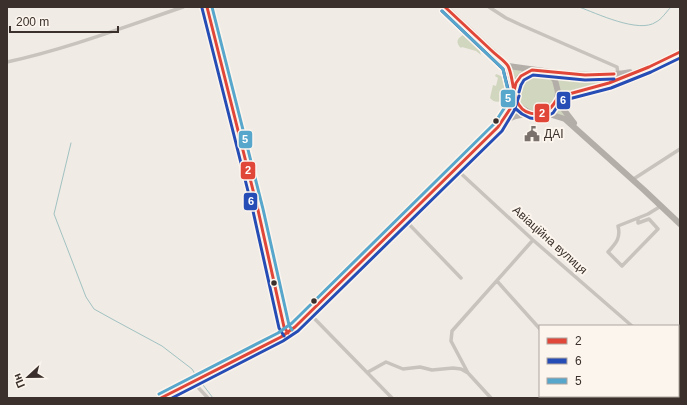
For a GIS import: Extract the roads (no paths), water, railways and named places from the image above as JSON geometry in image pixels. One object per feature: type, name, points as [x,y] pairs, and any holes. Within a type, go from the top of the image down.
[{"type":"highway","points":[[445,7],[508,66],[540,70],[550,74],[556,83],[558,92],[557,99],[550,110],[534,114],[520,107],[514,93],[508,66]]},
{"type":"highway","points":[[514,93],[516,83],[521,76],[532,70]]},
{"type":"highway","points":[[557,99],[579,131]]},
{"type":"highway","points":[[542,113],[559,116],[565,119],[680,224]]},
{"type":"main road","points":[[557,99],[609,83],[649,67],[680,52]]},
{"type":"main road","points":[[540,70],[585,76],[618,74],[637,71],[649,67]]},
{"type":"main road","points":[[498,127],[510,109],[514,93]]},
{"type":"main road","points":[[161,398],[288,333],[498,127],[511,117],[534,114]]},
{"type":"street","points":[[7,62],[36,56],[123,29],[183,7]]},
{"type":"street","points":[[207,7],[258,210],[284,327],[288,333]]},
{"type":"street","points":[[489,7],[506,18],[617,67],[618,74]]},
{"type":"street","points":[[632,180],[680,149]]},
{"type":"street","name":"Авіаційна вулиця","points":[[455,168],[533,240],[631,325]]},
{"type":"street","points":[[638,219],[638,223],[649,219],[658,229],[622,266],[608,252],[618,239],[620,233],[618,226],[638,219],[661,206]]},
{"type":"street","points":[[404,219],[461,278]]},
{"type":"street","points":[[491,398],[468,373],[451,341],[451,335],[455,327],[533,240]]},
{"type":"street","points":[[497,280],[539,328]]},
{"type":"street","points":[[309,314],[368,372],[392,398]]},
{"type":"street","points":[[368,372],[386,362],[403,369],[420,367],[432,370],[453,368],[461,369],[468,373]]},
{"type":"street","points":[[197,380],[208,398]]},
{"type":"waterway","points":[[579,7],[606,18],[639,26],[649,25],[658,21],[671,7]]},
{"type":"waterway","points":[[71,143],[54,214],[86,297],[94,309],[162,346],[192,369],[197,377]]},
{"type":"waterway","points":[[200,381],[213,398]]},
{"type":"place","name":"ДАІ","points":[[532,134]]}]
